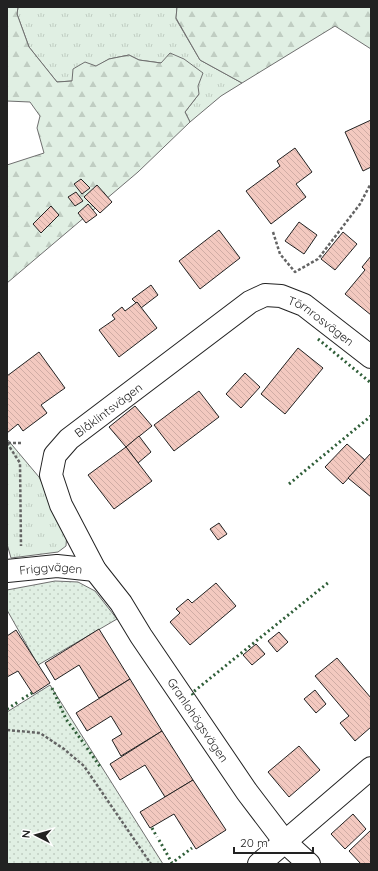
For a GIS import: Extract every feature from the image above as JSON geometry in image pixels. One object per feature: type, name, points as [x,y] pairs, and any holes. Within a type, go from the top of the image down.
[{"type":"street","name":"Törnrosvägen","points":[[265,295],[281,296],[304,305],[371,357]]},
{"type":"street","name":"Blåklintsvägen","points":[[95,570],[61,504],[51,475],[55,455],[70,439],[186,350],[250,302],[265,295]]},
{"type":"street","name":"Friggvägen","points":[[14,570],[57,566],[95,570]]},
{"type":"street","name":"Granlohögsvägen","points":[[95,570],[121,603],[141,636],[247,792],[285,842],[309,864]]},
{"type":"street","points":[[259,864],[371,768]]},
{"type":"path","points":[[272,232],[280,254],[295,272],[318,259],[360,204],[370,185]]},
{"type":"path","points":[[7,443],[21,443]]},
{"type":"path","points":[[7,443],[20,463],[14,570]]},
{"type":"path","points":[[7,730],[40,733],[64,749],[84,766],[151,864]]},
{"type":"green space","points":[[7,7],[18,7],[17,14],[29,47],[57,82],[72,81],[73,69],[85,62],[96,66],[109,59],[129,55],[139,60],[161,63],[170,53],[184,59],[203,73],[198,86],[199,94],[185,112],[190,122],[138,172],[7,283],[7,165],[44,153],[37,128],[40,116],[30,102],[7,101]]},
{"type":"green space","points":[[18,7],[177,7],[176,19],[200,60],[242,83],[221,96],[190,122],[185,112],[199,94],[161,63],[139,60],[129,55],[109,59],[72,81],[57,82],[29,47],[17,14]]},
{"type":"green space","points":[[177,7],[371,7],[371,49],[335,26],[242,83],[200,60],[176,18]]},
{"type":"green space","points":[[7,439],[39,477],[67,531],[66,546],[58,552],[11,558],[7,544]]},
{"type":"green space","points":[[55,581],[78,582],[95,591],[117,619],[38,665],[7,610],[7,590]]},
{"type":"green space","points":[[50,685],[163,864],[7,864],[7,712]]},
{"type":"building","points":[[371,120],[371,167],[363,171],[345,132]]},
{"type":"building","points":[[295,148],[312,172],[296,184],[306,197],[271,224],[246,191],[280,166],[277,161]]},
{"type":"building","points":[[81,179],[90,188],[82,194],[74,184]]},
{"type":"building","points":[[97,185],[112,202],[100,213],[84,197]]},
{"type":"building","points":[[76,192],[83,201],[75,206],[68,197]]},
{"type":"building","points":[[88,204],[97,215],[86,223],[78,213]]},
{"type":"building","points":[[51,206],[59,215],[41,233],[33,224]]},
{"type":"building","points":[[299,222],[317,235],[304,254],[285,241]]},
{"type":"building","points":[[219,230],[240,258],[200,289],[179,261]]},
{"type":"building","points":[[343,232],[357,244],[335,270],[321,259]]},
{"type":"building","points":[[371,256],[371,315],[345,294],[365,270],[362,267]]},
{"type":"building","points":[[151,285],[158,295],[141,308],[137,302],[136,303],[132,299]]},
{"type":"building","points":[[137,302],[157,328],[119,357],[99,330],[115,319],[112,315],[122,307],[125,311]]},
{"type":"building","points":[[298,348],[323,368],[285,414],[261,394]]},
{"type":"building","points":[[39,352],[65,388],[41,405],[47,413],[23,431],[18,424],[7,433],[7,376]]},
{"type":"building","points":[[245,373],[260,387],[241,408],[226,394]]},
{"type":"building","points":[[199,391],[219,417],[174,451],[154,425]]},
{"type":"building","points":[[135,406],[152,426],[126,447],[109,427]]},
{"type":"building","points":[[139,436],[151,452],[138,463],[126,447]]},
{"type":"building","points":[[347,444],[365,460],[343,484],[325,467]]},
{"type":"building","points":[[126,447],[152,481],[114,509],[88,475]]},
{"type":"building","points":[[371,453],[371,497],[348,478]]},
{"type":"building","points":[[219,523],[227,534],[218,540],[210,529]]},
{"type":"building","points":[[216,583],[236,606],[190,645],[170,622],[180,613],[176,609],[188,599],[192,603]]},
{"type":"building","points":[[99,629],[130,679],[99,698],[79,665],[55,680],[45,663]]},
{"type":"building","points":[[16,630],[50,683],[33,694],[18,671],[7,677],[7,636]]},
{"type":"building","points":[[279,632],[288,642],[277,652],[268,641]]},
{"type":"building","points":[[256,644],[265,654],[252,665],[243,655]]},
{"type":"building","points":[[337,658],[371,698],[371,727],[355,741],[340,723],[349,716],[315,676]]},
{"type":"building","points":[[130,679],[162,731],[121,756],[112,740],[122,734],[111,716],[87,731],[76,713]]},
{"type":"building","points":[[315,690],[326,704],[316,713],[304,699]]},
{"type":"building","points":[[162,731],[193,780],[165,797],[145,765],[120,780],[110,764]]},
{"type":"building","points":[[299,746],[320,770],[289,797],[268,772]]},
{"type":"building","points":[[193,780],[226,830],[196,849],[174,814],[150,828],[140,812]]},
{"type":"building","points":[[353,814],[366,829],[345,849],[331,834]]},
{"type":"building","points":[[371,830],[371,864],[361,864],[349,851]]},
{"type":"hedge","points":[[318,339],[371,383]]},
{"type":"hedge","points":[[289,484],[371,416]]},
{"type":"hedge","points":[[193,695],[192,693],[329,582]]},
{"type":"hedge","points":[[52,688],[66,719],[85,745]]},
{"type":"hedge","points":[[22,699],[32,693]]},
{"type":"hedge","points":[[7,709],[18,702]]},
{"type":"hedge","points":[[87,748],[101,768]]},
{"type":"hedge","points":[[152,828],[157,837]]},
{"type":"hedge","points":[[159,840],[172,863],[192,848]]}]
